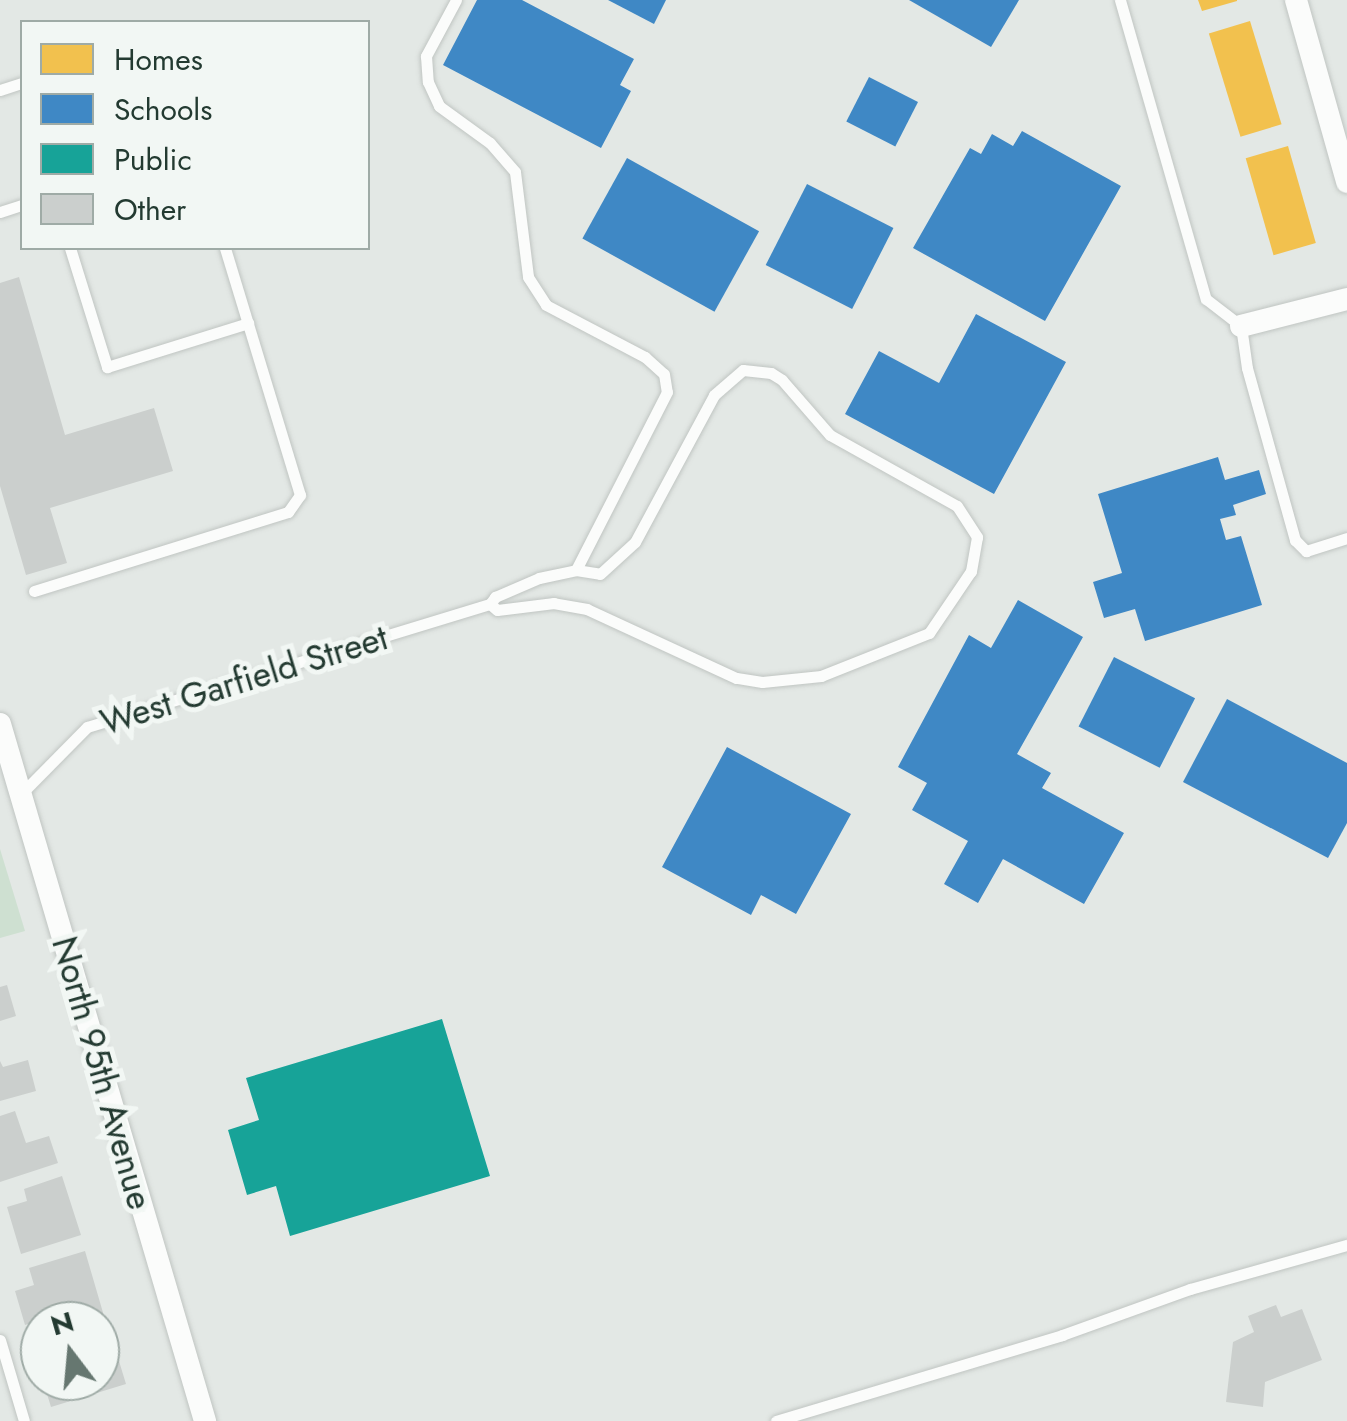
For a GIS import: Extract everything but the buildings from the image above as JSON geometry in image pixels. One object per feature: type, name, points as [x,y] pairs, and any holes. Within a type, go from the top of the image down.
[{"type":"street","points":[[1296,0],[1347,182]]},
{"type":"street","points":[[1241,326],[1347,299]]},
{"type":"street","name":"North 95th Avenue","points":[[0,724],[205,1421]]},
{"type":"lane","points":[[456,0],[426,56],[428,82],[440,106],[490,143],[515,172],[528,277],[546,305],[645,357],[664,374],[667,392],[576,570]]},
{"type":"lane","points":[[1120,0],[1206,299],[1241,326],[1246,368],[1295,540],[1306,551],[1347,538]]},
{"type":"lane","points":[[71,250],[107,368],[248,323]]},
{"type":"lane","points":[[34,591],[288,512],[300,494],[225,250]]},
{"type":"lane","points":[[743,370],[771,373],[782,380],[830,436],[957,506],[977,537],[971,571],[929,633],[820,676],[762,682],[736,678],[587,609],[554,603],[497,610],[490,604],[495,597],[539,578],[576,570],[600,574],[635,542],[714,394],[743,370]]},
{"type":"lane","name":"West Garfield Street","points":[[21,794],[87,728],[490,604]]},
{"type":"lane","points":[[776,1421],[1062,1335],[1190,1289],[1347,1244]]},
{"type":"lane","points":[[0,1340],[24,1421]]},
{"type":"green space","points":[[0,849],[25,931],[0,938]]}]
